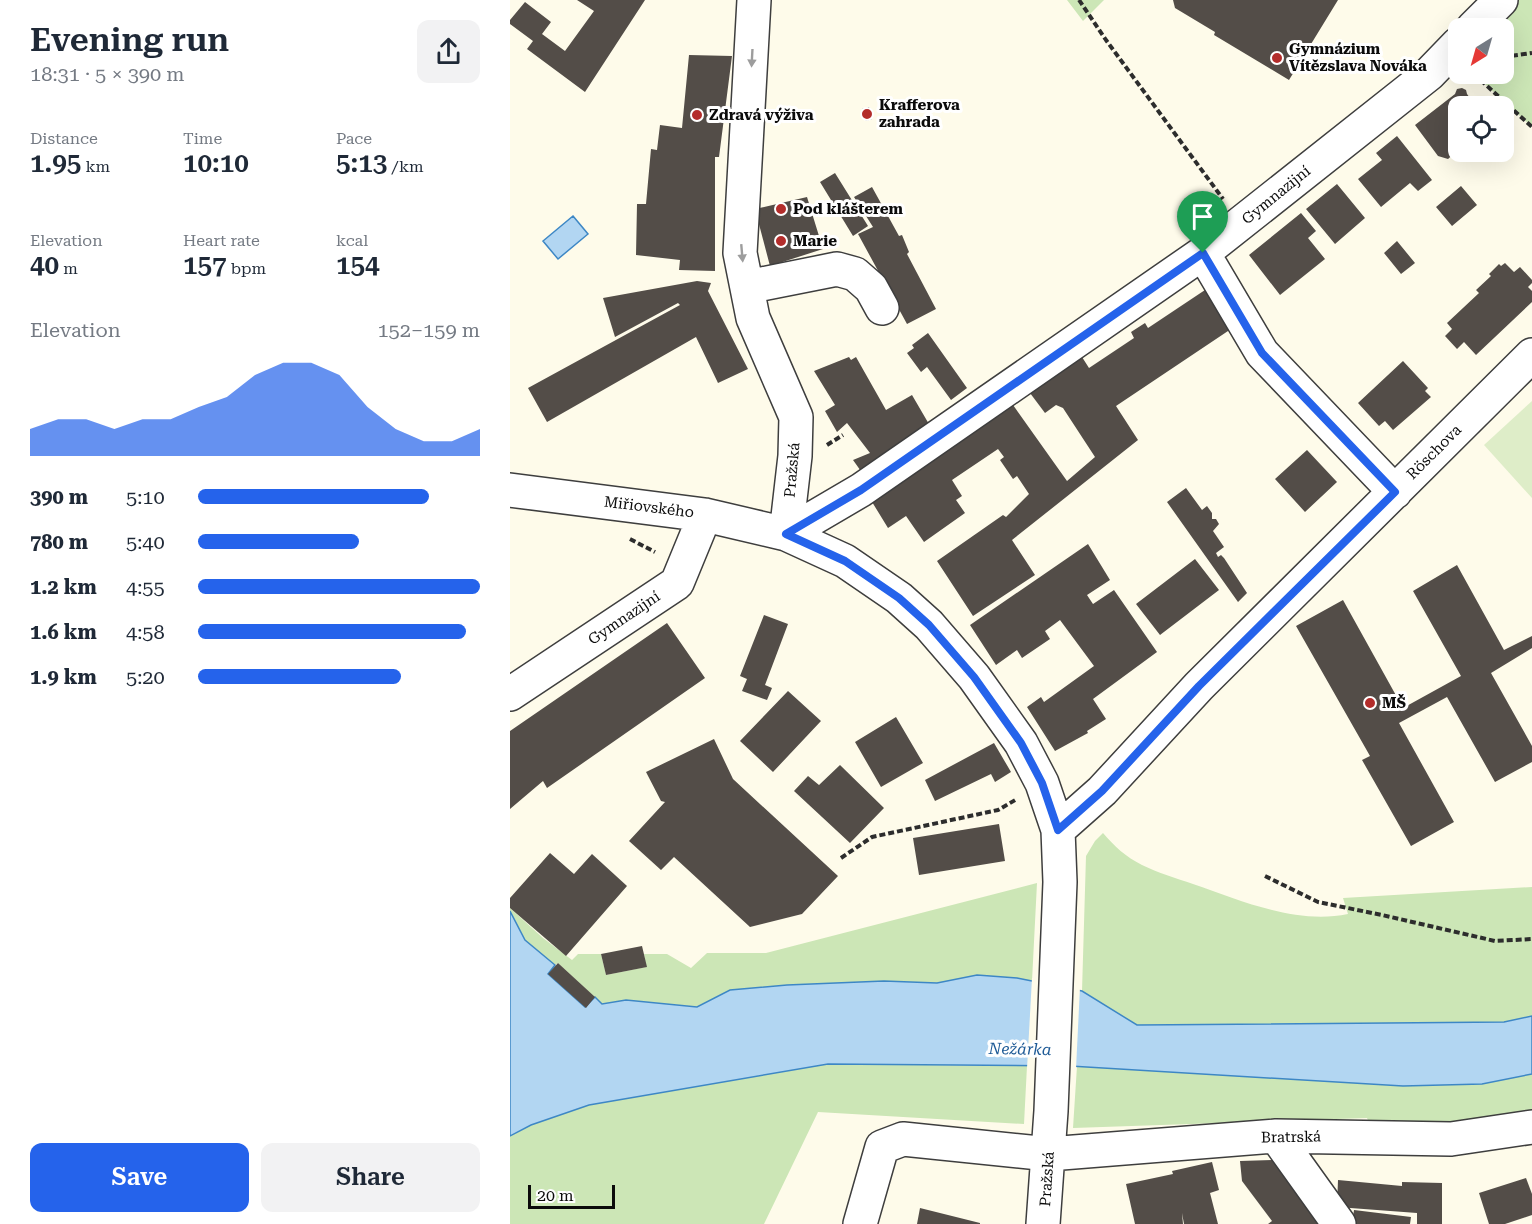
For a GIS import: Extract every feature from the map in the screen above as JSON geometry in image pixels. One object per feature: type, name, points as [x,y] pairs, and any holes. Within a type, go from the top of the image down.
[{"type":"street","name":"Pražská","points":[[754,0],[740,253],[753,318],[796,417],[795,456],[786,534]]},
{"type":"street","points":[[1483,18],[1501,0]]},
{"type":"street","name":"Gymnazijní","points":[[786,534],[861,490],[1203,253],[1429,74],[1448,54]]},
{"type":"street","points":[[1203,253],[1262,353],[1395,492]]},
{"type":"street","points":[[747,287],[837,269],[855,274],[871,288],[882,308]]},
{"type":"street","name":"Röschova","points":[[1058,830],[1102,791],[1199,686],[1532,355]]},
{"type":"street","name":"Miřiovského","points":[[510,490],[705,514],[786,534]]},
{"type":"street","name":"Gymnazijní","points":[[510,694],[677,583],[705,514]]},
{"type":"street","points":[[786,534],[845,561],[899,598],[929,625],[974,677],[1021,743],[1042,783],[1058,830]]},
{"type":"street","name":"Pražská","points":[[1043,1224],[1049,1144],[1060,882],[1058,830]]},
{"type":"street","name":"Bratrská","points":[[860,1224],[882,1147],[903,1139],[1049,1144],[1276,1136],[1451,1139],[1532,1127]]},
{"type":"street","points":[[1276,1136],[1339,1224]]},
{"type":"path","points":[[1081,1],[1106,40],[1241,223]]},
{"type":"path","points":[[1514,55],[1532,53]]},
{"type":"path","points":[[1485,84],[1532,127]]},
{"type":"path","points":[[819,451],[843,435]]},
{"type":"path","points":[[622,534],[660,554],[686,563]]},
{"type":"path","points":[[841,858],[872,837],[998,810],[1023,795]]},
{"type":"path","points":[[1265,876],[1318,903],[1495,941],[1532,939]]},
{"type":"green space","points":[[1067,0],[1104,0],[1083,21]]},
{"type":"green space","points":[[1501,0],[1532,0],[1532,127],[1514,111],[1514,96],[1498,96],[1485,84],[1514,84],[1514,18],[1483,18]]},
{"type":"green space","points":[[1532,401],[1532,498],[1484,445]]},
{"type":"green space","points":[[1103,833],[1126,855],[1154,870],[1250,904],[1289,914],[1329,917],[1348,914],[1343,898],[1532,887],[1532,1016],[1504,1022],[1137,1025],[1082,991],[1086,856]]},
{"type":"green space","points":[[1037,883],[1032,981],[977,975],[937,983],[884,981],[787,985],[730,990],[698,1007],[626,1000],[602,1004],[558,963],[555,965],[525,940],[510,911],[510,908],[572,960],[578,954],[601,954],[606,975],[646,967],[644,954],[667,954],[691,968],[707,953],[766,953]]},
{"type":"green space","points":[[828,1064],[1027,1066],[1024,1124],[818,1112],[764,1224],[510,1224],[510,1136],[531,1125],[589,1105]]},
{"type":"green space","points":[[1077,1066],[1403,1086],[1482,1084],[1532,1074],[1532,1110],[1453,1123],[1370,1125],[1367,1118],[1073,1128]]},
{"type":"water","points":[[573,216],[588,234],[558,259],[543,241]]},
{"type":"water","name":"Nežárka","points":[[510,911],[525,940],[555,965],[548,974],[585,1007],[595,997],[602,1004],[626,1000],[697,1007],[730,990],[884,981],[937,983],[977,975],[1017,978],[1082,991],[1137,1025],[1504,1022],[1532,1016],[1532,1074],[1482,1084],[1403,1086],[1070,1066],[828,1064],[589,1105],[531,1125],[510,1136]]},
{"type":"pier","points":[[1032,978],[1080,987],[1076,1069],[1027,1069]]},
{"type":"building","points":[[577,0],[645,0],[585,92],[527,49],[533,41],[510,24],[510,20],[525,2],[551,22],[542,34],[565,51],[594,11]]},
{"type":"building","name":"Gymnázium Vítězslava Nováka","points":[[1173,0],[1338,0],[1289,80],[1214,35],[1215,32],[1175,8]]},
{"type":"building","points":[[689,55],[732,56],[719,157],[715,157],[715,271],[679,270],[680,260],[636,255],[637,204],[646,204],[651,149],[657,150],[660,125],[682,128]]},
{"type":"building","points":[[1457,89],[1466,90],[1468,96],[1452,96]]},
{"type":"building","points":[[1448,99],[1448,159],[1438,156],[1415,125]]},
{"type":"building","points":[[869,107],[872,119],[866,121],[862,109]]},
{"type":"building","points":[[1397,136],[1432,180],[1418,191],[1410,183],[1381,207],[1358,179],[1382,160],[1376,153]]},
{"type":"building","points":[[835,173],[868,226],[853,236],[820,182]]},
{"type":"building","points":[[1337,184],[1365,218],[1335,244],[1306,209]]},
{"type":"building","points":[[1461,186],[1477,205],[1452,226],[1436,207]]},
{"type":"building","points":[[872,187],[899,236],[902,235],[909,252],[907,254],[936,309],[907,324],[858,234],[873,227],[854,197]]},
{"type":"building","points":[[807,197],[823,249],[770,266],[755,209]]},
{"type":"building","points":[[1198,207],[1207,220],[1192,230],[1182,217]]},
{"type":"building","points":[[1301,213],[1316,231],[1308,238],[1325,259],[1280,295],[1249,255]]},
{"type":"building","points":[[1397,241],[1415,263],[1401,274],[1384,253]]},
{"type":"building","points":[[1505,263],[1514,272],[1520,267],[1532,280],[1528,287],[1532,291],[1532,302],[1476,355],[1464,342],[1457,349],[1445,336],[1452,329],[1447,323],[1479,293],[1476,290],[1491,276],[1489,274],[1499,264],[1501,266]]},
{"type":"building","points":[[697,281],[711,283],[708,291],[748,369],[718,383],[696,337],[547,422],[528,388],[680,305],[678,303],[615,337],[603,298]]},
{"type":"building","points":[[1205,290],[1231,329],[1116,406],[1138,440],[1012,540],[1035,575],[973,616],[937,561],[1003,515],[1006,517],[1029,494],[1017,476],[1013,479],[1000,460],[1004,457],[998,449],[952,480],[962,496],[956,500],[965,513],[924,542],[906,516],[888,528],[869,497],[1013,405],[1067,481],[1095,457],[1063,408],[1056,405],[1045,413],[1030,393],[1082,357],[1089,368],[1134,338],[1131,332],[1145,323],[1148,328]]},
{"type":"building","points":[[928,333],[967,388],[951,400],[927,367],[921,372],[907,353],[914,348],[912,345]]},
{"type":"building","points":[[849,357],[851,360],[856,357],[886,410],[912,395],[933,431],[863,474],[853,460],[870,453],[847,423],[837,432],[825,411],[835,405],[814,371]]},
{"type":"building","points":[[1403,361],[1428,388],[1425,391],[1431,397],[1393,430],[1385,421],[1379,426],[1358,403]]},
{"type":"building","points":[[1307,450],[1337,482],[1305,512],[1275,479]]},
{"type":"building","points":[[1186,488],[1202,510],[1207,506],[1212,513],[1212,519],[1216,519],[1219,524],[1213,531],[1224,547],[1216,553],[1218,557],[1221,555],[1224,558],[1247,593],[1238,602],[1167,502]]},
{"type":"building","points":[[1088,544],[1110,580],[1087,595],[1093,604],[1114,590],[1157,652],[1093,699],[1106,719],[1087,731],[1088,733],[1055,751],[1027,707],[1041,697],[1044,702],[1094,666],[1060,620],[1045,631],[1050,639],[1022,658],[1017,650],[996,665],[970,625]]},
{"type":"building","points":[[1195,559],[1219,590],[1160,635],[1136,604]]},
{"type":"building","name":"MŠ","points":[[1457,565],[1504,650],[1532,636],[1532,648],[1491,673],[1532,746],[1532,762],[1495,782],[1447,697],[1399,723],[1454,822],[1411,846],[1362,760],[1370,756],[1296,626],[1343,600],[1403,708],[1461,676],[1413,591]]},
{"type":"building","points":[[764,615],[788,624],[765,685],[772,688],[767,700],[742,691],[747,679],[740,676]]},
{"type":"building","points":[[667,623],[705,678],[547,788],[543,781],[510,809],[510,731]]},
{"type":"building","points":[[788,691],[821,721],[773,772],[740,741]]},
{"type":"building","points":[[896,717],[923,763],[881,787],[855,742]]},
{"type":"building","points":[[714,739],[733,779],[838,876],[802,914],[750,927],[674,857],[661,870],[629,841],[665,802],[661,801],[646,772]]},
{"type":"building","points":[[994,743],[1011,772],[995,782],[991,774],[935,801],[925,780]]},
{"type":"building","points":[[840,765],[884,808],[850,843],[794,791],[808,776],[819,785]]},
{"type":"building","points":[[999,824],[1005,861],[919,875],[913,838]]},
{"type":"building","points":[[550,853],[574,874],[592,854],[627,886],[566,956],[510,908],[510,898]]},
{"type":"building","points":[[642,946],[647,967],[606,975],[601,954]]},
{"type":"building","points":[[558,963],[595,997],[586,1008],[548,974]]},
{"type":"building","points":[[1274,1160],[1321,1224],[1268,1224],[1272,1221],[1242,1181],[1240,1161]]},
{"type":"building","points":[[1212,1162],[1219,1190],[1210,1193],[1218,1224],[1184,1224],[1182,1213],[1183,1224],[1135,1224],[1126,1184],[1173,1174],[1172,1171]]},
{"type":"building","points":[[1526,1178],[1532,1194],[1532,1215],[1505,1224],[1489,1224],[1479,1193]]},
{"type":"building","points":[[1338,1180],[1402,1186],[1402,1182],[1442,1183],[1442,1224],[1417,1224],[1417,1213],[1337,1207]]},
{"type":"building","points":[[920,1208],[980,1223],[980,1224],[917,1224]]},
{"type":"building","points":[[1354,1210],[1411,1217],[1410,1224],[1352,1224]]},
{"type":"place","name":"Gymnázium Vítězslava Nováka","points":[[1277,58]]},
{"type":"place","name":"Krafferova zahrada","points":[[867,114]]},
{"type":"place","name":"Zdravá výživa","points":[[697,115]]},
{"type":"place","name":"Pod klášterem","points":[[781,209]]},
{"type":"place","name":"Marie","points":[[781,241]]},
{"type":"place","name":"MŠ","points":[[1370,703]]},
{"type":"route","points":[[1203,253],[1262,353],[1395,492],[1199,686],[1102,791],[1058,830],[1042,783],[1021,743],[974,677],[929,625],[899,598],[845,561],[786,534],[861,490],[1203,253]]}]
